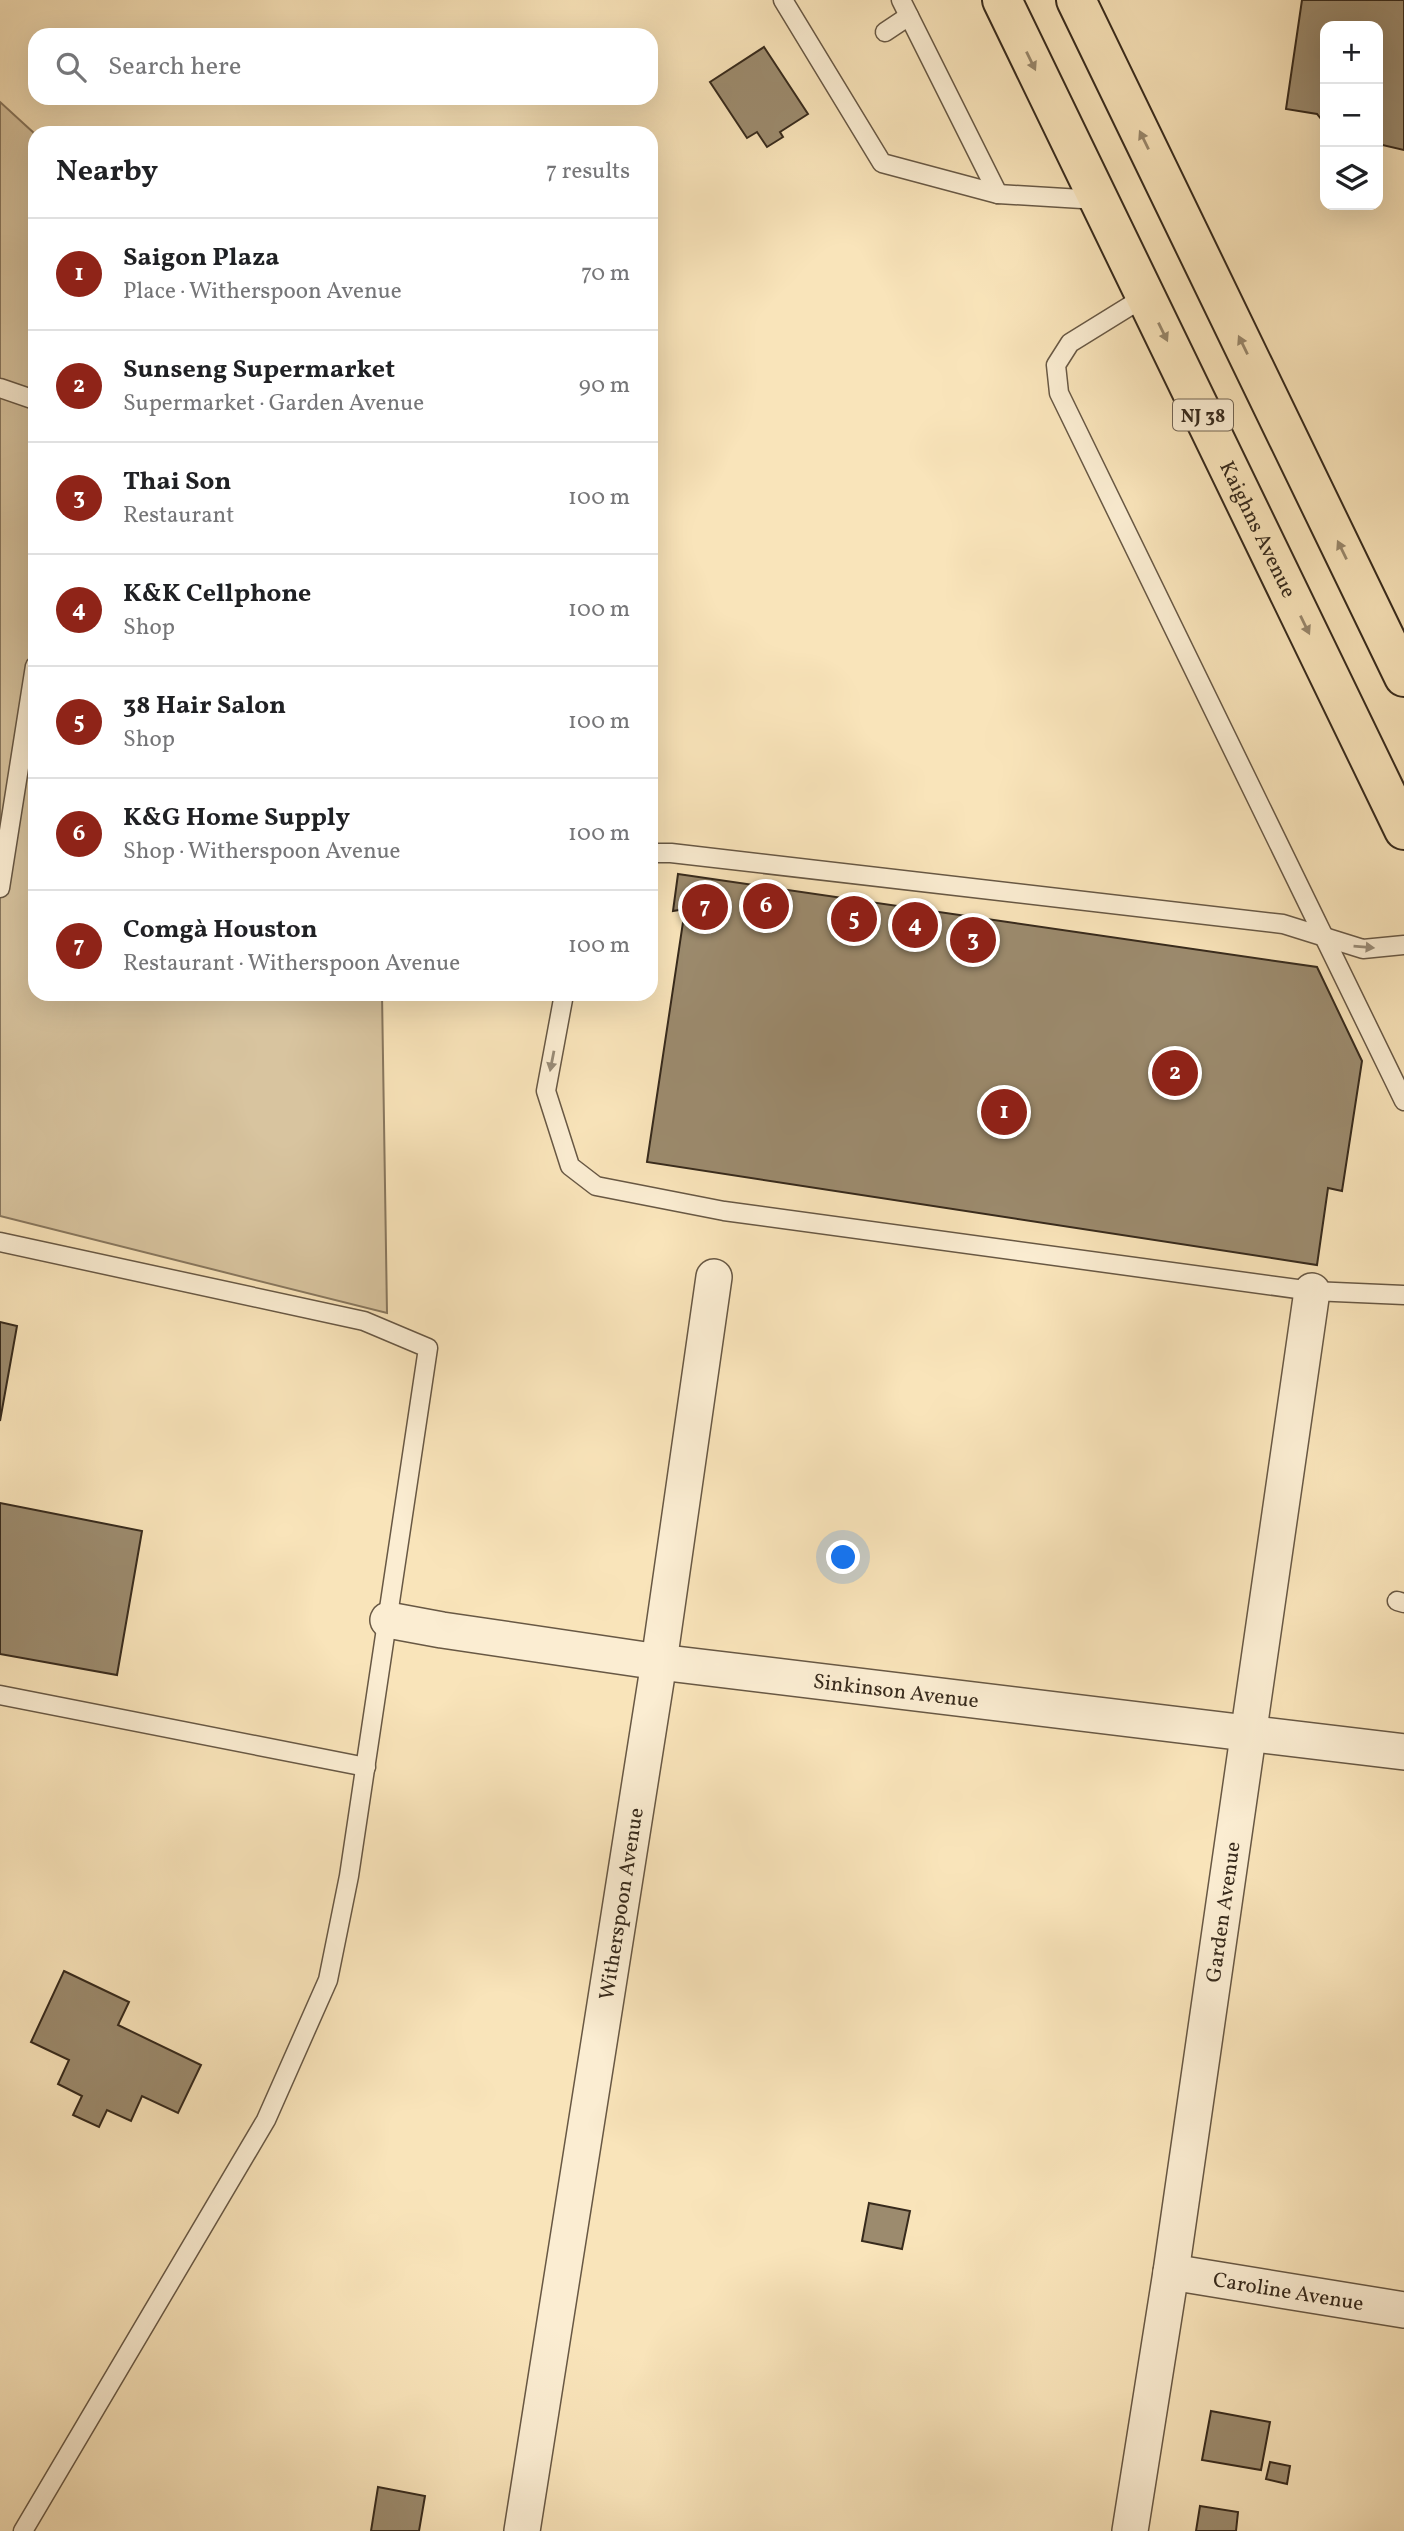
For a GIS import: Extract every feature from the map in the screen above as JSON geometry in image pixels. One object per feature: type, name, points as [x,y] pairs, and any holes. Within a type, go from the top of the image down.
[{"type":"highway","name":"Kaighns Avenue","points":[[1002,0],[1404,830]]},
{"type":"highway","points":[[1076,0],[1404,677]]},
{"type":"street","name":"Witherspoon Avenue","points":[[522,2531],[659,1662],[714,1277]]},
{"type":"street","name":"Garden Avenue","points":[[1130,2531],[1171,2273],[1312,1291]]},
{"type":"street","name":"Sinkinson Avenue","points":[[388,1620],[659,1662],[1404,1752]]},
{"type":"street","name":"Caroline Avenue","points":[[1171,2273],[1404,2310]]},
{"type":"lane","points":[[791,8],[831,68],[882,163],[998,194],[1098,200]]},
{"type":"lane","points":[[885,32],[905,8],[998,194]]},
{"type":"lane","points":[[1146,296],[1070,343],[1056,365],[1059,393],[1404,1101]]},
{"type":"lane","points":[[0,388],[28,398]]},
{"type":"lane","points":[[0,888],[28,710]]},
{"type":"lane","points":[[658,853],[1283,924],[1363,949],[1404,945]]},
{"type":"lane","points":[[563,1001],[546,1091],[570,1166],[596,1186],[724,1210],[1312,1291],[1404,1295]]},
{"type":"lane","points":[[0,1242],[364,1321],[428,1348],[349,1876],[328,1980],[266,2120],[23,2531]]},
{"type":"lane","points":[[0,1695],[366,1767]]},
{"type":"shaded area","points":[[0,102],[28,128],[28,1001],[382,1001],[387,1313],[0,1216]]},
{"type":"building","points":[[1302,0],[1404,0],[1404,150],[1383,145],[1383,21],[1320,21],[1320,118],[1317,114],[1286,109]]},
{"type":"building","points":[[764,47],[808,114],[780,132],[783,137],[767,147],[757,132],[747,138],[710,82]]},
{"type":"building","points":[[678,874],[1317,967],[1362,1061],[1342,1191],[1328,1188],[1317,1265],[647,1162],[685,909],[673,911]]},
{"type":"building","points":[[0,1322],[17,1326],[0,1421]]},
{"type":"building","points":[[0,1503],[142,1531],[117,1675],[0,1654]]},
{"type":"building","points":[[64,1971],[129,2002],[118,2025],[201,2065],[178,2113],[142,2096],[131,2121],[107,2110],[99,2127],[73,2115],[82,2096],[58,2084],[69,2060],[31,2042]]},
{"type":"building","points":[[869,2203],[910,2211],[902,2249],[862,2241]]},
{"type":"building","points":[[1211,2411],[1270,2422],[1261,2470],[1202,2460]]},
{"type":"building","points":[[1270,2462],[1290,2466],[1287,2484],[1266,2479]]},
{"type":"building","points":[[378,2487],[425,2496],[419,2531],[371,2531]]},
{"type":"building","points":[[1200,2506],[1238,2512],[1236,2531],[1196,2531]]},
{"type":"place","name":"K&G Home Supply","points":[[766,906]]},
{"type":"place","name":"Comgà Houston","points":[[705,907]]},
{"type":"place","name":"38 Hair Salon","points":[[854,919]]},
{"type":"place","name":"K&K Cellphone","points":[[915,925]]},
{"type":"place","name":"Thai Son","points":[[973,940]]},
{"type":"place","name":"Sunseng Supermarket","points":[[1175,1073]]},
{"type":"place","name":"Saigon Plaza","points":[[1004,1112]]}]
